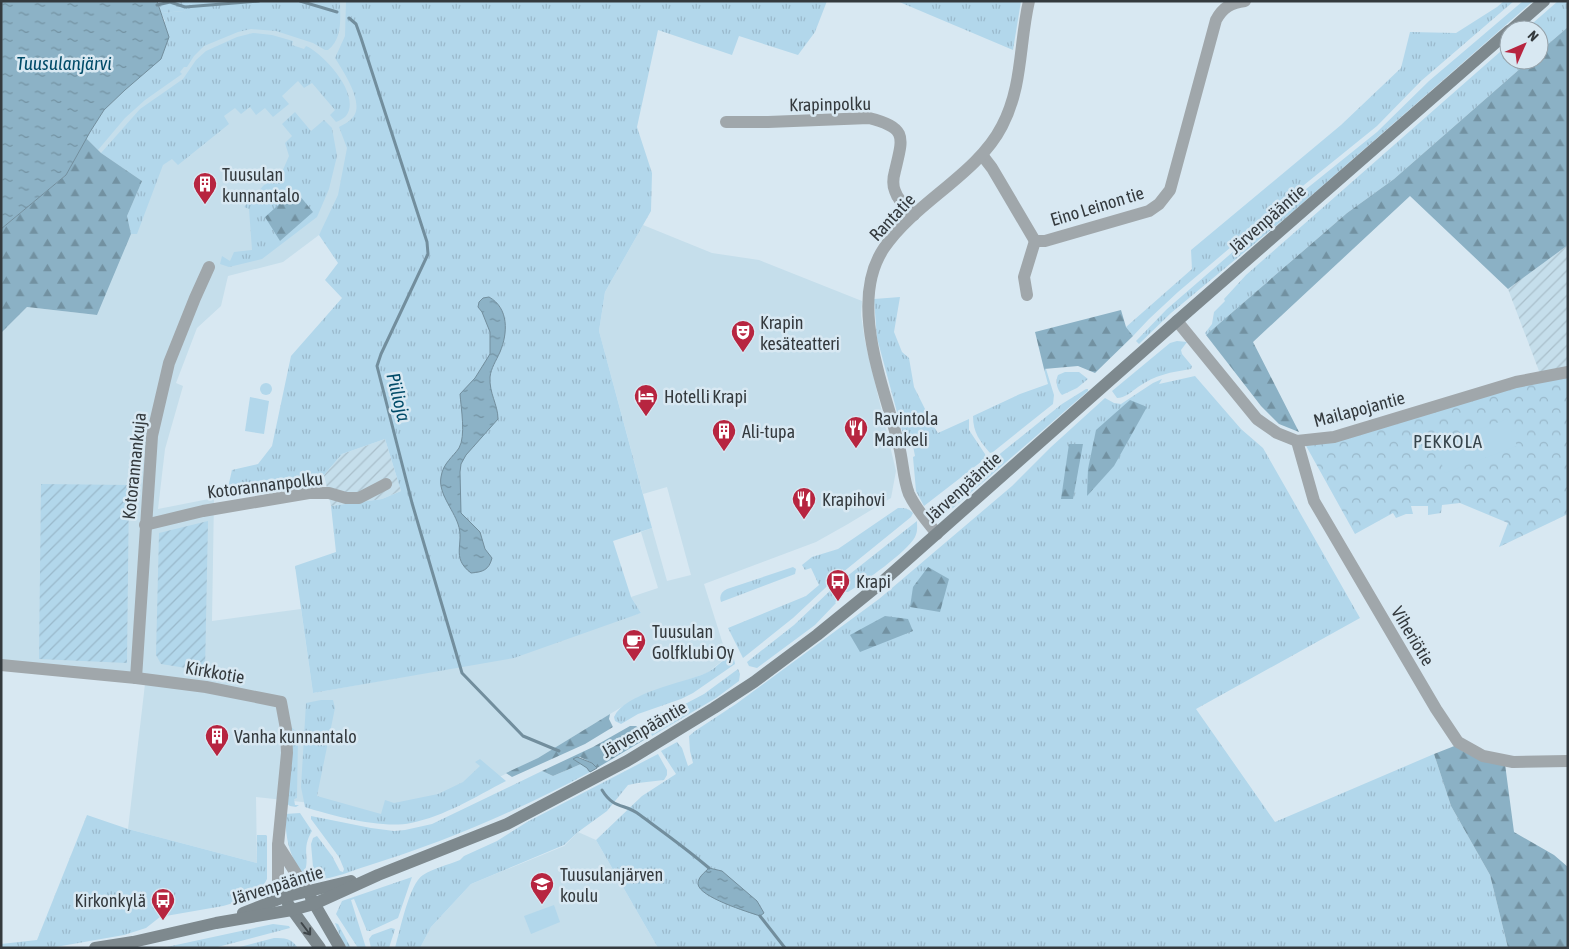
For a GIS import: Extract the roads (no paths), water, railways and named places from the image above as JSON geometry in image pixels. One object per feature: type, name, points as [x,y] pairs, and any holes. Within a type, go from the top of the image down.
[{"type":"main road","name":"Järvenpääntie","points":[[1522,20],[1544,1]]},
{"type":"main road","name":"Järvenpääntie","points":[[94,948],[134,942],[216,923],[292,910],[314,904],[378,875],[507,824],[627,761],[754,682],[817,635],[937,534],[1177,320],[1499,41]]},
{"type":"main road","name":"Järvenpääntie","points":[[216,923],[284,897],[378,875]]},
{"type":"main road","points":[[307,891],[340,948]]},
{"type":"main road","points":[[284,897],[320,948]]},
{"type":"street","name":"Rantatie","points":[[937,534],[917,508],[908,491],[899,446],[870,332],[868,314],[870,282],[875,265],[898,230],[982,154],[1001,128],[1010,107],[1019,75],[1029,1]]},
{"type":"street","name":"Eino Leinon tie","points":[[982,154],[1035,241],[1045,241],[1149,211],[1159,204],[1170,190],[1216,20],[1223,9],[1235,2],[1245,1]]},
{"type":"street","name":"Krapinpolku","points":[[726,122],[869,118],[885,122],[898,131],[902,141],[893,180],[894,190],[900,200],[914,215]]},
{"type":"street","points":[[1028,295],[1024,277],[1035,241]]},
{"type":"street","name":"Kotorannankuja","points":[[136,678],[151,445],[169,363],[194,298],[209,267]]},
{"type":"street","name":"Mailapojantie","points":[[1177,320],[1257,419],[1277,433],[1297,441],[1334,437],[1516,382],[1568,372]]},
{"type":"street","name":"Viheriötie","points":[[1297,441],[1314,501],[1436,709],[1458,742],[1483,756],[1513,762],[1568,761]]},
{"type":"street","name":"Kotorannanpolku","points":[[146,525],[203,511],[309,494],[329,493],[346,498],[359,498],[386,484]]},
{"type":"street","name":"Kirkkotie","points":[[1,665],[206,687],[280,702],[286,729],[286,753],[278,845],[278,881],[284,897]]},
{"type":"street","points":[[278,845],[307,891]]},
{"type":"water","name":"Tuusulanjärvi","points":[[1,1],[157,1],[169,37],[161,59],[104,110],[66,175],[1,229]]},
{"type":"water","points":[[489,297],[500,308],[505,322],[503,345],[490,377],[498,419],[466,455],[461,464],[460,472],[461,513],[480,532],[485,549],[492,558],[485,570],[471,573],[461,561],[459,550],[460,531],[456,518],[444,495],[441,477],[446,464],[461,443],[460,394],[475,378],[490,354],[490,332],[478,307],[479,302],[483,298]]},
{"type":"water","points":[[577,757],[592,763],[597,768],[590,772],[573,759]]},
{"type":"water","points":[[709,868],[722,871],[757,901],[764,913],[760,916],[706,894],[700,889],[698,882],[700,877]]},
{"type":"waterway","name":"Piilioja","points":[[157,5],[170,2],[185,7],[259,1]]},
{"type":"waterway","name":"Piilioja","points":[[300,1],[337,12]]},
{"type":"waterway","name":"Piilioja","points":[[349,18],[356,24],[361,38],[427,242],[428,254],[377,366],[412,503],[462,673],[523,736],[559,751]]},
{"type":"waterway","points":[[602,790],[615,804],[635,811],[709,868]]},
{"type":"waterway","points":[[760,916],[785,948]]},
{"type":"place","name":"Tuusulan kunnantalo","points":[[205,205]]},
{"type":"place","name":"Krapin kesäteatteri","points":[[743,353]]},
{"type":"place","name":"Hotelli Krapi","points":[[646,417]]},
{"type":"place","name":"Ravintola Mankeli","points":[[856,449]]},
{"type":"place","name":"Ali-tupa","points":[[724,452]]},
{"type":"place","name":"Krapihovi","points":[[804,520]]},
{"type":"place","name":"Krapi","points":[[838,602]]},
{"type":"place","name":"Tuusulan Golfklubi Oy","points":[[634,662]]},
{"type":"place","name":"Vanha kunnantalo","points":[[217,757]]},
{"type":"place","name":"Tuusulanjärven koulu","points":[[542,905]]},
{"type":"place","name":"Kirkonkylä","points":[[163,921]]},
{"type":"district","name":"PEKKOLA","points":[[1448,441]]}]
